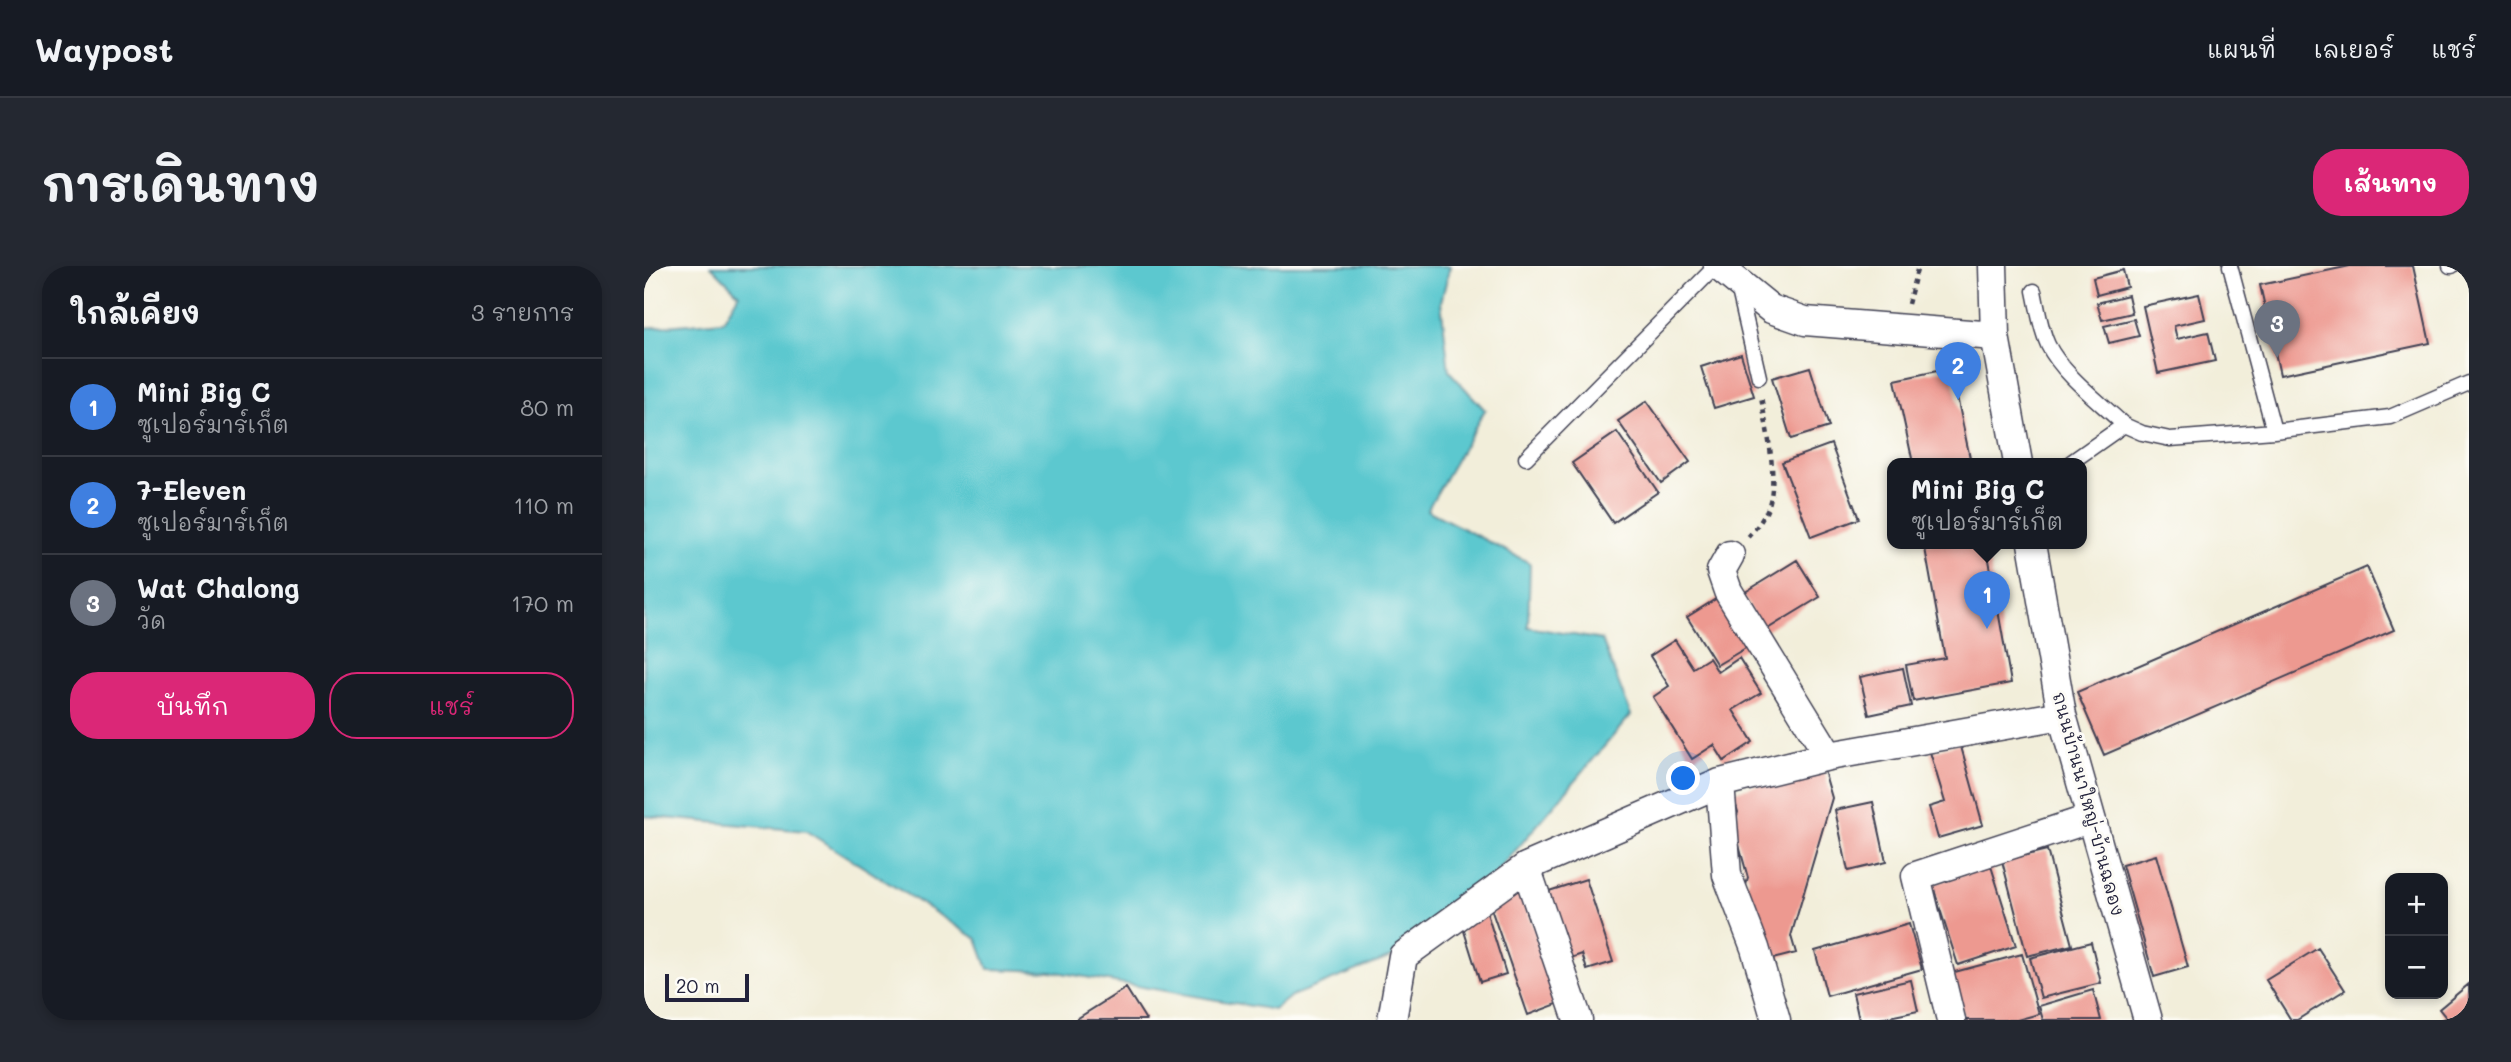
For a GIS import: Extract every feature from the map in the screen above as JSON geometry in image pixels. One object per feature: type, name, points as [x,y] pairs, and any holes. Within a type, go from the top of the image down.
[{"type":"street","points":[[1993,266],[1995,336],[2017,458]]},
{"type":"street","points":[[1723,270],[1771,309],[1805,321],[1995,336]]},
{"type":"street","name":"ถนนบ้านนาใหญ่-บ้านฉลอง","points":[[2033,549],[2062,715],[2089,819],[2148,1020]]},
{"type":"street","points":[[1730,555],[1721,570],[1728,591],[1829,756]]},
{"type":"street","points":[[1392,1020],[1403,956],[1526,867],[1720,782],[1829,756],[2062,715]]},
{"type":"street","points":[[1720,782],[1727,875],[1755,948],[1776,1020]]},
{"type":"street","points":[[1951,1020],[1916,876],[2089,819]]},
{"type":"street","points":[[1526,867],[1578,1020]]},
{"type":"lane","points":[[2230,266],[2274,431]]},
{"type":"lane","points":[[1526,458],[1723,270],[1759,377]]},
{"type":"lane","points":[[2034,291],[2048,345],[2060,365],[2124,425],[2142,433],[2170,439],[2274,431],[2390,417],[2469,383]]},
{"type":"lane","points":[[2077,458],[2124,425]]},
{"type":"path","points":[[1902,328],[1918,266]]},
{"type":"path","points":[[1730,555],[1760,523],[1768,508],[1772,489],[1759,377]]},
{"type":"water","points":[[711,266],[1450,266],[1441,302],[1449,371],[1485,410],[1427,510],[1530,563],[1528,627],[1602,640],[1631,715],[1493,877],[1396,955],[1291,996],[1274,1010],[1051,971],[988,969],[977,939],[806,831],[644,816],[644,328],[723,321],[739,294]]},
{"type":"building","points":[[2350,266],[2413,266],[2430,343],[2280,375],[2260,285]]},
{"type":"building","points":[[2123,270],[2127,287],[2097,295],[2093,278]]},
{"type":"building","points":[[2199,294],[2205,319],[2174,326],[2177,339],[2208,332],[2215,361],[2158,373],[2143,306]]},
{"type":"building","points":[[2128,295],[2132,313],[2102,320],[2097,303]]},
{"type":"building","points":[[2134,319],[2139,336],[2109,343],[2104,326]]},
{"type":"building","points":[[1741,354],[1754,396],[1714,408],[1701,367]]},
{"type":"building","points":[[1810,367],[1829,427],[1791,439],[1772,378]]},
{"type":"building","points":[[1951,368],[1970,458],[1912,458],[1895,380]]},
{"type":"building","points":[[1647,401],[1690,462],[1661,483],[1618,421]]},
{"type":"building","points":[[1617,432],[1658,492],[1613,523],[1572,463]]},
{"type":"building","points":[[1831,444],[1859,519],[1811,537],[1782,462]]},
{"type":"building","points":[[1925,549],[1987,549],[2011,683],[1913,701],[1906,665],[1945,658]]},
{"type":"building","points":[[1797,560],[1820,597],[1764,631],[1742,594]]},
{"type":"building","points":[[2367,567],[2394,630],[2104,755],[2077,692]]},
{"type":"building","points":[[1719,597],[1749,646],[1717,665],[1687,617]]},
{"type":"building","points":[[1675,640],[1693,668],[1709,658],[1718,672],[1739,658],[1761,693],[1733,710],[1753,742],[1724,761],[1714,745],[1692,759],[1653,697],[1669,686],[1650,656]]},
{"type":"building","points":[[1903,668],[1911,706],[1869,715],[1860,677]]},
{"type":"building","points":[[1960,743],[1983,825],[1938,838],[1929,807],[1945,802],[1930,752]]},
{"type":"building","points":[[1823,767],[1832,798],[1791,936],[1796,953],[1765,961],[1745,889],[1748,878],[1734,827],[1738,812],[1732,792]]},
{"type":"building","points":[[1873,802],[1886,862],[1848,871],[1835,810]]},
{"type":"building","points":[[2047,850],[2072,945],[2027,956],[2002,861]]},
{"type":"building","points":[[2156,855],[2188,967],[2154,977],[2122,865]]},
{"type":"building","points":[[1991,866],[2016,946],[1958,965],[1932,884]]},
{"type":"building","points":[[1586,879],[1613,962],[1587,970],[1582,954],[1568,959],[1546,892]]},
{"type":"building","points":[[1519,886],[1560,1003],[1528,1015],[1487,897]]},
{"type":"building","points":[[1486,910],[1506,974],[1480,982],[1460,918]]},
{"type":"building","points":[[1909,924],[1922,969],[1827,996],[1815,951]]},
{"type":"building","points":[[2091,942],[2101,983],[2041,998],[2030,958]]},
{"type":"building","points":[[2318,948],[2345,990],[2297,1020],[2291,1020],[2266,980]]},
{"type":"building","points":[[2022,954],[2039,1014],[2017,1020],[1964,1020],[1951,973]]},
{"type":"building","points":[[1911,980],[1918,1011],[1875,1020],[1859,1020],[1853,993]]},
{"type":"building","points":[[2469,984],[2469,1020],[2448,1020],[2439,1009]]},
{"type":"building","points":[[1126,988],[1146,1020],[1075,1020]]},
{"type":"building","points":[[2093,990],[2101,1020],[2043,1020],[2039,1006]]},
{"type":"place","name":"Wat Chalong","points":[[2277,358]]},
{"type":"place","name":"7-Eleven","points":[[1958,400]]},
{"type":"place","name":"Mini Big C","points":[[1987,629]]}]
